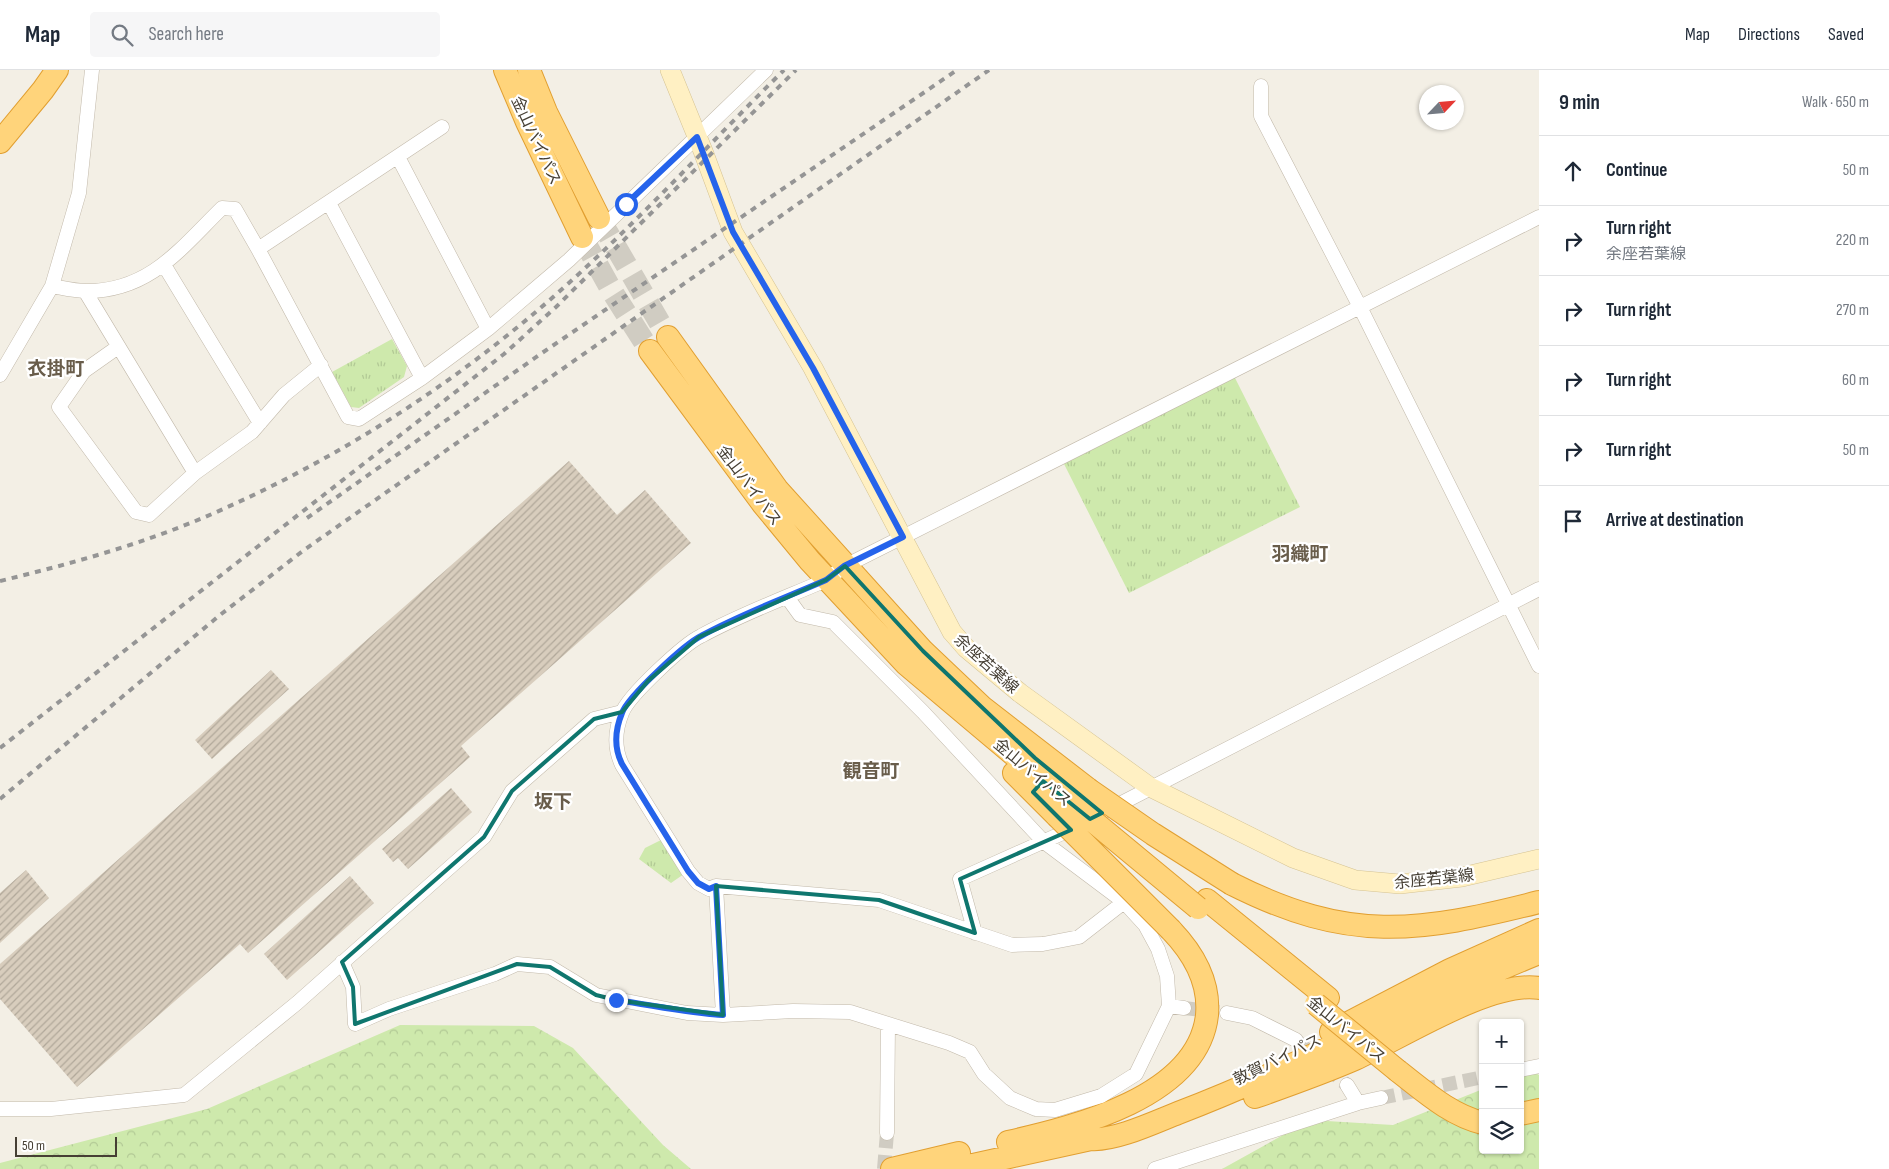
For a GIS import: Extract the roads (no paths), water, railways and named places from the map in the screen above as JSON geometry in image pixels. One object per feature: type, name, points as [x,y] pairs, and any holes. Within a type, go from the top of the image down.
[{"type":"highway","points":[[0,142],[57,70]]},
{"type":"highway","name":"金山バイパス","points":[[505,70],[527,122],[582,237]]},
{"type":"highway","name":"金山バイパス","points":[[529,70],[546,112],[599,218]]},
{"type":"highway","name":"金山バイパス","points":[[668,337],[776,490],[922,651],[1035,758],[1074,801],[1153,834],[1232,884],[1300,913],[1364,927],[1409,928],[1447,924],[1539,902]]},
{"type":"highway","name":"金山バイパス","points":[[650,351],[763,504],[827,579],[906,664],[1404,1068],[1447,1108],[1479,1122]]},
{"type":"highway","points":[[892,1169],[1021,1139],[1086,1119],[1138,1099],[1174,1077],[1198,1048],[1203,1035],[1208,1008],[1204,982],[1198,967],[1182,942],[1074,801]]},
{"type":"highway","name":"敦賀バイパス","points":[[1091,1139],[1098,1134],[1186,1103],[1278,1060],[1450,970],[1539,930]]},
{"type":"highway","name":"敦賀バイパス","points":[[944,1169],[973,1165],[1091,1139],[1101,1140],[1208,1102],[1539,953]]},
{"type":"highway","points":[[973,1165],[1009,1169],[1094,1153],[1180,1124],[1355,1059],[1478,999],[1518,988],[1539,988]]},
{"type":"highway","points":[[1404,1068],[1456,1097],[1479,1106]]},
{"type":"highway","points":[[1524,1113],[1539,1110]]},
{"type":"highway","points":[[1524,1127],[1539,1125]]},
{"type":"main road","name":"余座若葉線","points":[[670,70],[733,232],[813,368],[952,632],[966,648],[1020,692],[1150,787],[1293,858],[1355,880],[1393,884],[1423,883],[1498,870],[1539,859]]},
{"type":"street","points":[[0,376],[52,286],[79,193],[92,70]]},
{"type":"street","points":[[52,286],[85,292],[109,290],[135,283],[164,265],[222,208],[235,209],[258,248],[348,417],[359,419],[422,378],[488,329],[569,260],[766,70]]},
{"type":"street","points":[[1261,86],[1261,116],[1360,307],[1539,666]]},
{"type":"street","points":[[258,248],[442,128]]},
{"type":"street","points":[[398,157],[488,329]]},
{"type":"street","points":[[329,203],[422,378]]},
{"type":"street","points":[[1124,902],[1079,937],[1043,944],[1012,945],[879,900],[716,886],[709,889],[698,883],[688,871],[617,755],[616,740],[622,712],[648,682],[699,636],[827,579],[844,566],[1539,217]]},
{"type":"street","points":[[164,265],[260,423]]},
{"type":"street","points":[[85,292],[196,474]]},
{"type":"street","points":[[118,347],[84,371],[60,407],[136,512],[149,515],[196,474],[252,432],[284,395],[321,365]]},
{"type":"street","points":[[975,933],[960,879],[1044,842],[1539,589]]},
{"type":"street","points":[[342,962],[353,987],[355,1024],[389,1009],[496,974],[517,964],[550,966],[596,995],[616,1000],[658,1005],[687,1013],[723,1015],[793,1011],[850,1012],[949,1043],[970,1052],[984,1074],[1010,1098],[1036,1109],[1055,1110],[1101,1096],[1136,1074],[1169,1006],[1167,976],[1158,948],[1145,925],[1124,902],[1044,842],[923,712],[833,622],[800,615],[787,597]]},
{"type":"street","points":[[0,1109],[50,1109],[184,1095],[297,1003],[484,837],[512,791],[519,784],[594,719],[622,712]]},
{"type":"street","points":[[716,886],[723,1015]]},
{"type":"street","points":[[1169,1006],[1184,1008]]},
{"type":"street","points":[[1226,1012],[1252,1018],[1296,1040]]},
{"type":"street","points":[[887,1133],[888,1024]]},
{"type":"street","points":[[1524,1069],[1539,1066]]},
{"type":"street","points":[[1347,1085],[1358,1103]]},
{"type":"street","points":[[1155,1169],[1358,1103],[1382,1098]]},
{"type":"tunnel","points":[[599,218],[668,337]]},
{"type":"tunnel","points":[[582,237],[613,293],[650,351]]},
{"type":"tunnel","points":[[1184,1008],[1227,1013]]},
{"type":"tunnel","points":[[1296,1040],[1347,1085]]},
{"type":"tunnel","points":[[1381,1098],[1479,1078]]},
{"type":"tunnel","points":[[884,1169],[887,1133]]},
{"type":"railway","points":[[0,581],[104,553],[205,517],[298,473],[343,448],[430,393],[513,331],[582,271],[641,215],[784,70]]},
{"type":"railway","points":[[0,748],[504,354],[556,307],[796,70]]},
{"type":"railway","points":[[307,518],[542,353],[957,70]]},
{"type":"railway","points":[[0,799],[220,615],[304,550],[989,70]]},
{"type":"district","name":"衣掛町","points":[[56,368]]},
{"type":"district","name":"羽織町","points":[[1300,553]]},
{"type":"district","name":"観音町","points":[[871,770]]},
{"type":"district","name":"坂下","points":[[553,801]]}]
